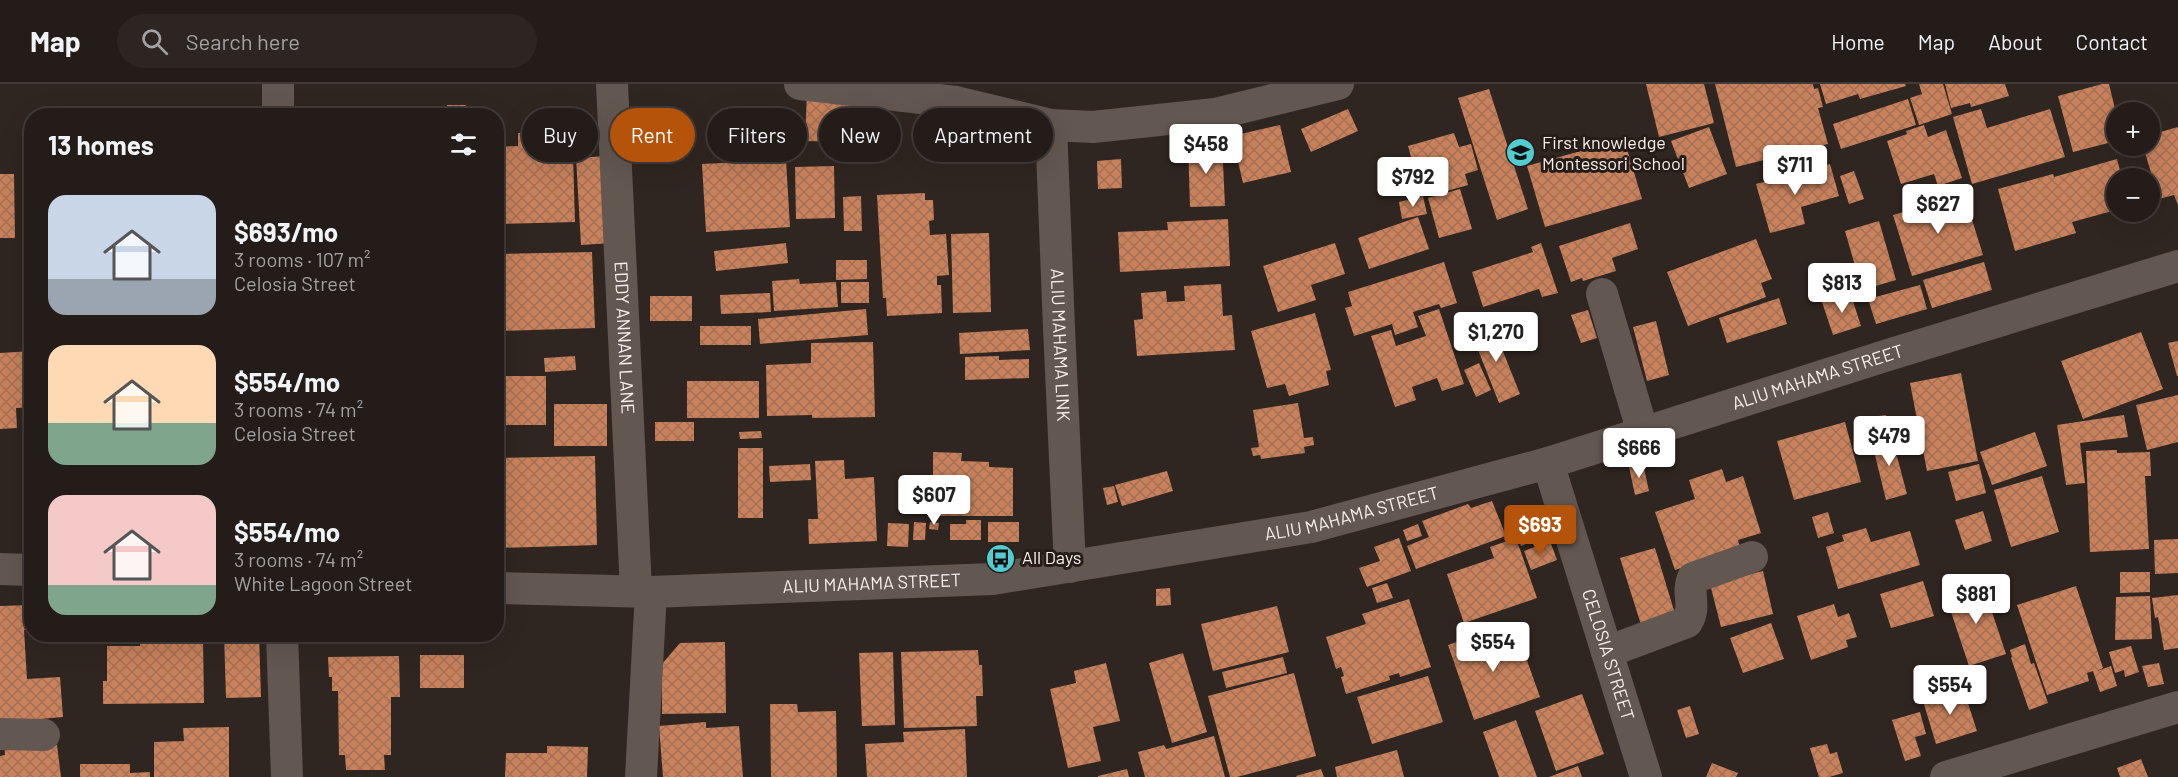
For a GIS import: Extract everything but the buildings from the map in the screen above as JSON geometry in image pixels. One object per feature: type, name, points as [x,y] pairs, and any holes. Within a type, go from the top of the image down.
[{"type":"street","points":[[278,84],[278,108]]},
{"type":"street","name":"EDDY ANNAN LANE","points":[[612,84],[644,592],[641,777]]},
{"type":"street","points":[[800,84],[956,102],[981,108]]},
{"type":"street","points":[[1053,125],[1093,127],[1215,114],[1250,95],[1338,84]]},
{"type":"street","name":"ALIU MAHAMA LINK","points":[[1052,162],[1071,567]]},
{"type":"street","name":"ALIU MAHAMA STREET","points":[[504,588],[644,592],[993,579],[1311,527],[1548,463],[1876,358],[2178,266]]},
{"type":"street","points":[[1602,294],[1643,433]]},
{"type":"street","name":"CELOSIA STREET","points":[[1548,463],[1646,777]]},
{"type":"street","points":[[1607,652],[1687,622],[1692,613],[1690,586],[1693,578],[1752,557]]},
{"type":"street","points":[[0,569],[24,570]]},
{"type":"street","points":[[282,642],[287,777]]},
{"type":"street","points":[[1946,777],[2178,707]]},
{"type":"street","points":[[0,735],[44,735]]},
{"type":"place","name":"First knowledge Montessori School","points":[[1521,153]]},
{"type":"place","name":"All Days","points":[[1001,558]]}]
